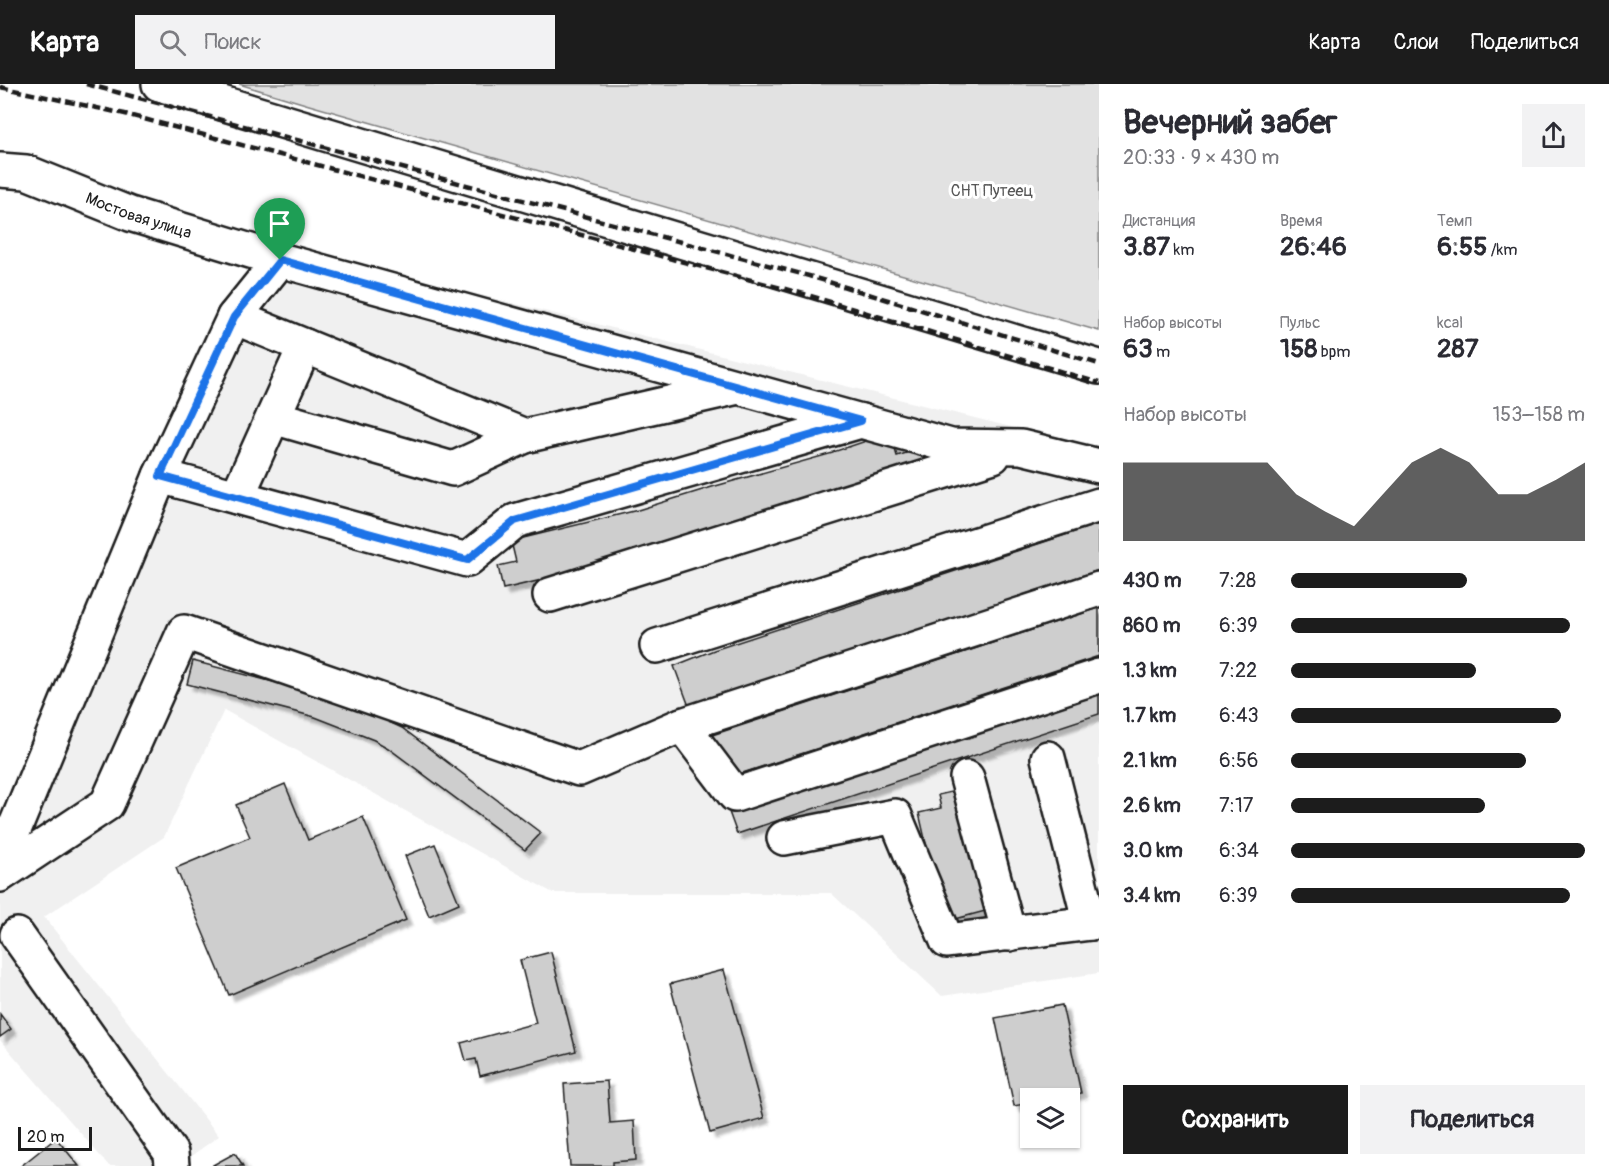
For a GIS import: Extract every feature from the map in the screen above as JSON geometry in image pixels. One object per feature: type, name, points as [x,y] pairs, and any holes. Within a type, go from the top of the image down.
[{"type":"street","points":[[159,84],[1099,367]]},
{"type":"street","name":"Мостовая улица","points":[[0,170],[26,172],[130,214],[280,260],[951,446],[1021,447],[1099,466]]},
{"type":"street","points":[[0,864],[160,476],[234,317],[280,260]]},
{"type":"street","points":[[234,317],[525,436]]},
{"type":"street","points":[[237,497],[305,346]]},
{"type":"street","points":[[273,417],[453,469],[525,436],[739,387]]},
{"type":"street","points":[[160,476],[467,560],[515,521],[861,421]]},
{"type":"street","points":[[550,596],[1021,447]]},
{"type":"street","points":[[657,646],[1099,505]]},
{"type":"street","points":[[0,875],[107,804],[184,632],[579,769],[682,725],[1099,589]]},
{"type":"street","points":[[682,725],[735,795],[1099,676]]},
{"type":"street","points":[[784,838],[895,816],[947,941],[1094,922],[1048,758]]},
{"type":"street","points":[[967,778],[1009,934]]},
{"type":"street","points":[[17,936],[171,1153],[172,1166]]},
{"type":"shaded area","points":[[279,245],[1099,449],[1099,973],[942,996],[831,893],[553,893],[224,710],[164,837],[44,917],[219,1136],[177,1166],[109,1166],[0,1040],[0,835]]},
{"type":"green space","name":"СНТ Путеец","points":[[239,84],[1099,84],[1099,331],[309,105]]},
{"type":"building","points":[[890,433],[897,456],[928,446],[935,467],[648,555],[503,589],[498,566],[516,562],[511,541],[638,510],[833,453]]},
{"type":"building","points":[[1099,524],[1099,570],[728,693],[690,709],[674,666],[714,650]]},
{"type":"building","points":[[1099,608],[1099,656],[712,783],[697,740]]},
{"type":"building","points":[[193,661],[323,695],[402,728],[541,833],[525,850],[374,740],[315,717],[187,684]]},
{"type":"building","points":[[1099,690],[1099,714],[737,834],[729,812]]},
{"type":"building","points":[[285,784],[308,840],[363,817],[406,920],[229,995],[176,868],[250,837],[236,805]]},
{"type":"building","points":[[960,790],[989,910],[944,922],[919,813],[941,808],[938,795]]},
{"type":"building","points":[[435,844],[459,903],[429,916],[405,856]]},
{"type":"building","points":[[551,952],[576,1051],[480,1076],[476,1059],[466,1061],[461,1043],[536,1023],[520,960]]},
{"type":"building","points":[[724,970],[764,1118],[710,1133],[670,984]]},
{"type":"building","points":[[1062,1005],[1080,1088],[1020,1088],[1020,1105],[1014,1106],[995,1018]]},
{"type":"building","points":[[0,1014],[11,1029],[0,1037]]},
{"type":"building","points":[[607,1081],[610,1123],[634,1121],[636,1160],[613,1162],[613,1166],[570,1166],[564,1084]]},
{"type":"building","points":[[56,1138],[79,1166],[21,1166]]},
{"type":"building","points":[[235,1153],[243,1166],[213,1165]]},
{"type":"railway","points":[[86,84],[809,276],[1099,364]]},
{"type":"railway","points":[[0,87],[125,114],[804,294],[1099,383]]},
{"type":"route","points":[[280,260],[861,421],[515,521],[467,560],[160,476],[234,317],[280,260]]}]
